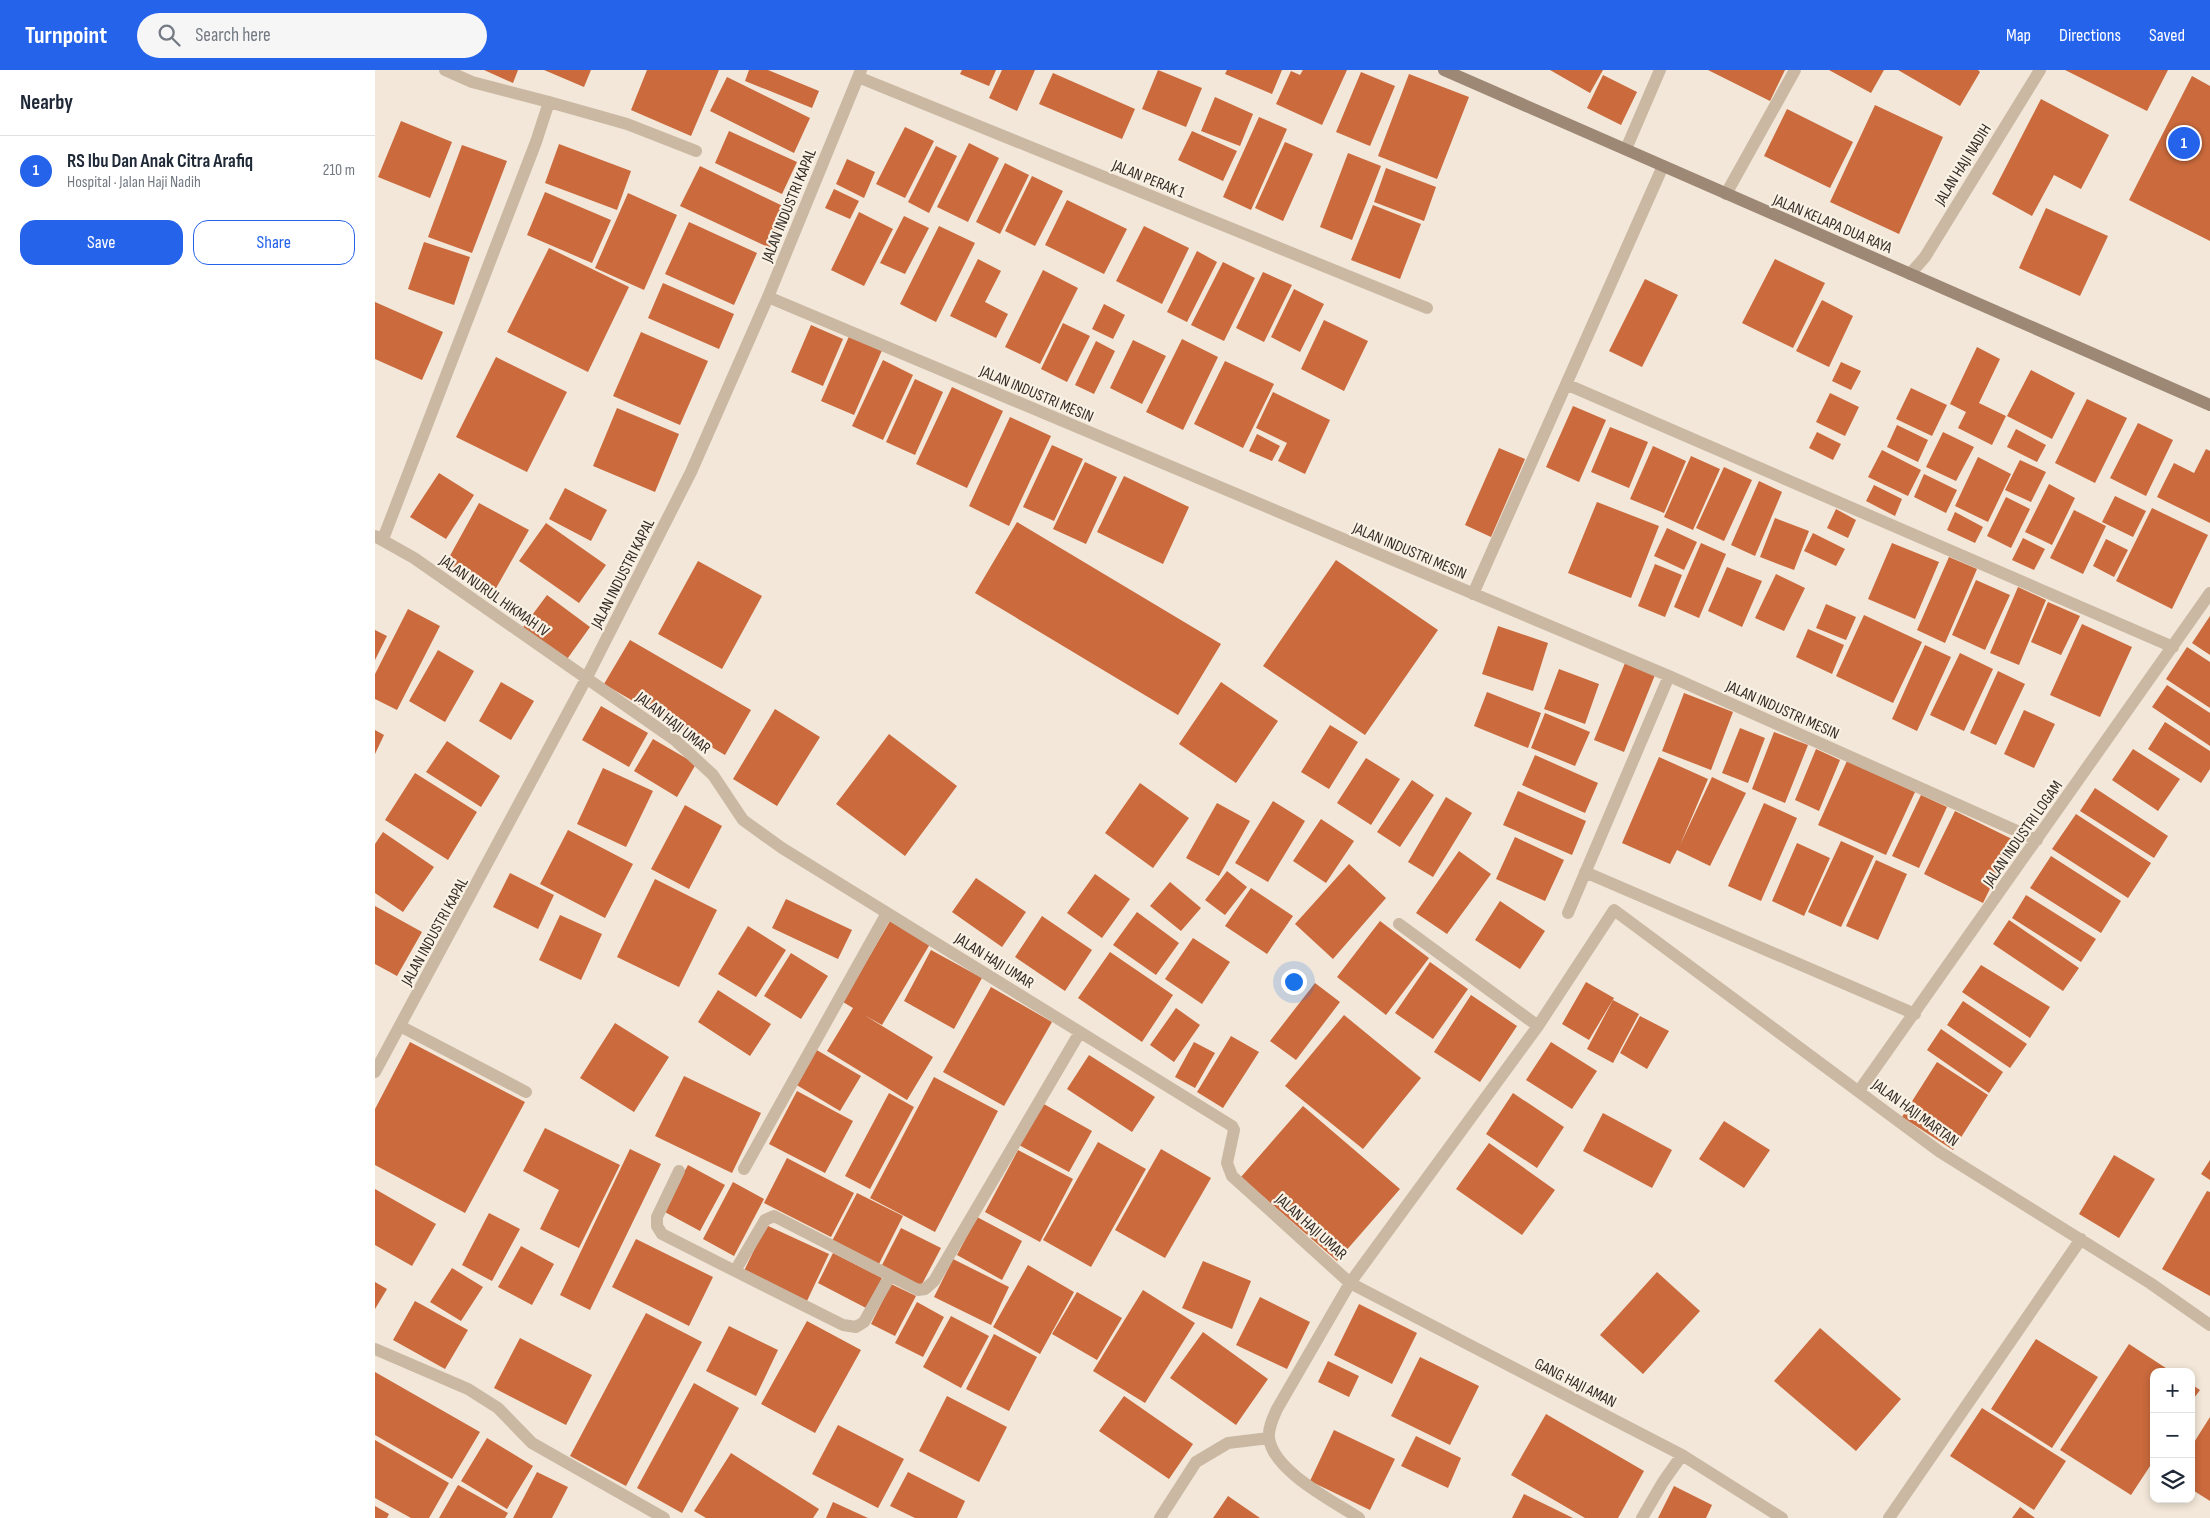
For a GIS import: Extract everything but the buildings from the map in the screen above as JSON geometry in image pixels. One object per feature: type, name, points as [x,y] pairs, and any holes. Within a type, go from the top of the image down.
[{"type":"main road","name":"JALAN KELAPA DUA RAYA","points":[[1444,70],[2210,405]]},
{"type":"street","points":[[445,70],[472,82],[627,124],[696,151]]},
{"type":"street","points":[[1626,150],[1661,70]]},
{"type":"street","points":[[1726,194],[1795,70]]},
{"type":"street","name":"JALAN HAJI NADIH","points":[[1910,274],[1925,257],[2040,70]]},
{"type":"street","name":"JALAN INDUSTRI KAPAL","points":[[375,1072],[586,679],[691,472],[768,297],[859,74]]},
{"type":"street","name":"JALAN PERAK 1","points":[[859,74],[1427,308]]},
{"type":"street","points":[[379,537],[536,142],[549,102]]},
{"type":"street","points":[[1473,594],[1568,385],[1663,166]]},
{"type":"street","name":"JALAN INDUSTRI MESIN","points":[[768,297],[1669,676],[2037,840]]},
{"type":"street","points":[[1568,385],[2173,647]]},
{"type":"street","name":"JALAN NURUL HIKMAH IV","points":[[379,537],[586,679]]},
{"type":"street","name":"JALAN INDUSTRI LOGAM","points":[[1859,1091],[2210,593]]},
{"type":"street","points":[[1567,913],[1669,676]]},
{"type":"street","name":"JALAN HAJI UMAR","points":[[586,679],[648,720],[696,757],[713,775],[743,820],[782,848],[1232,1126],[1234,1130],[1227,1163],[1232,1176],[1350,1283]]},
{"type":"street","points":[[1585,872],[1915,1014]]},
{"type":"street","name":"JALAN HAJI MARTAN","points":[[1538,1026],[1614,910],[1940,1152],[2081,1239],[2210,1324]]},
{"type":"street","points":[[744,1170],[887,913]]},
{"type":"street","points":[[1359,1518],[1289,1471],[1274,1454],[1269,1438],[1271,1423],[1277,1409],[1350,1283],[1538,1026],[1399,924]]},
{"type":"street","points":[[400,1026],[526,1092]]},
{"type":"street","points":[[735,1271],[765,1220],[774,1216],[918,1290],[925,1289],[934,1281],[1080,1032]]},
{"type":"street","points":[[679,1171],[657,1218],[657,1226],[661,1234],[843,1325],[856,1326],[864,1322],[890,1276]]},
{"type":"street","points":[[1889,1518],[2081,1239]]},
{"type":"street","name":"GANG HAJI AMAN","points":[[1350,1283],[1682,1455],[1782,1518]]},
{"type":"street","points":[[375,1349],[468,1390],[498,1408],[532,1443],[664,1518]]},
{"type":"street","points":[[1161,1518],[1196,1462],[1228,1443],[1269,1438]]},
{"type":"street","points":[[1642,1518],[1663,1482],[1682,1455]]},
{"type":"place","name":"RS Ibu Dan Anak Citra Arafiq","points":[[2184,143]]}]
